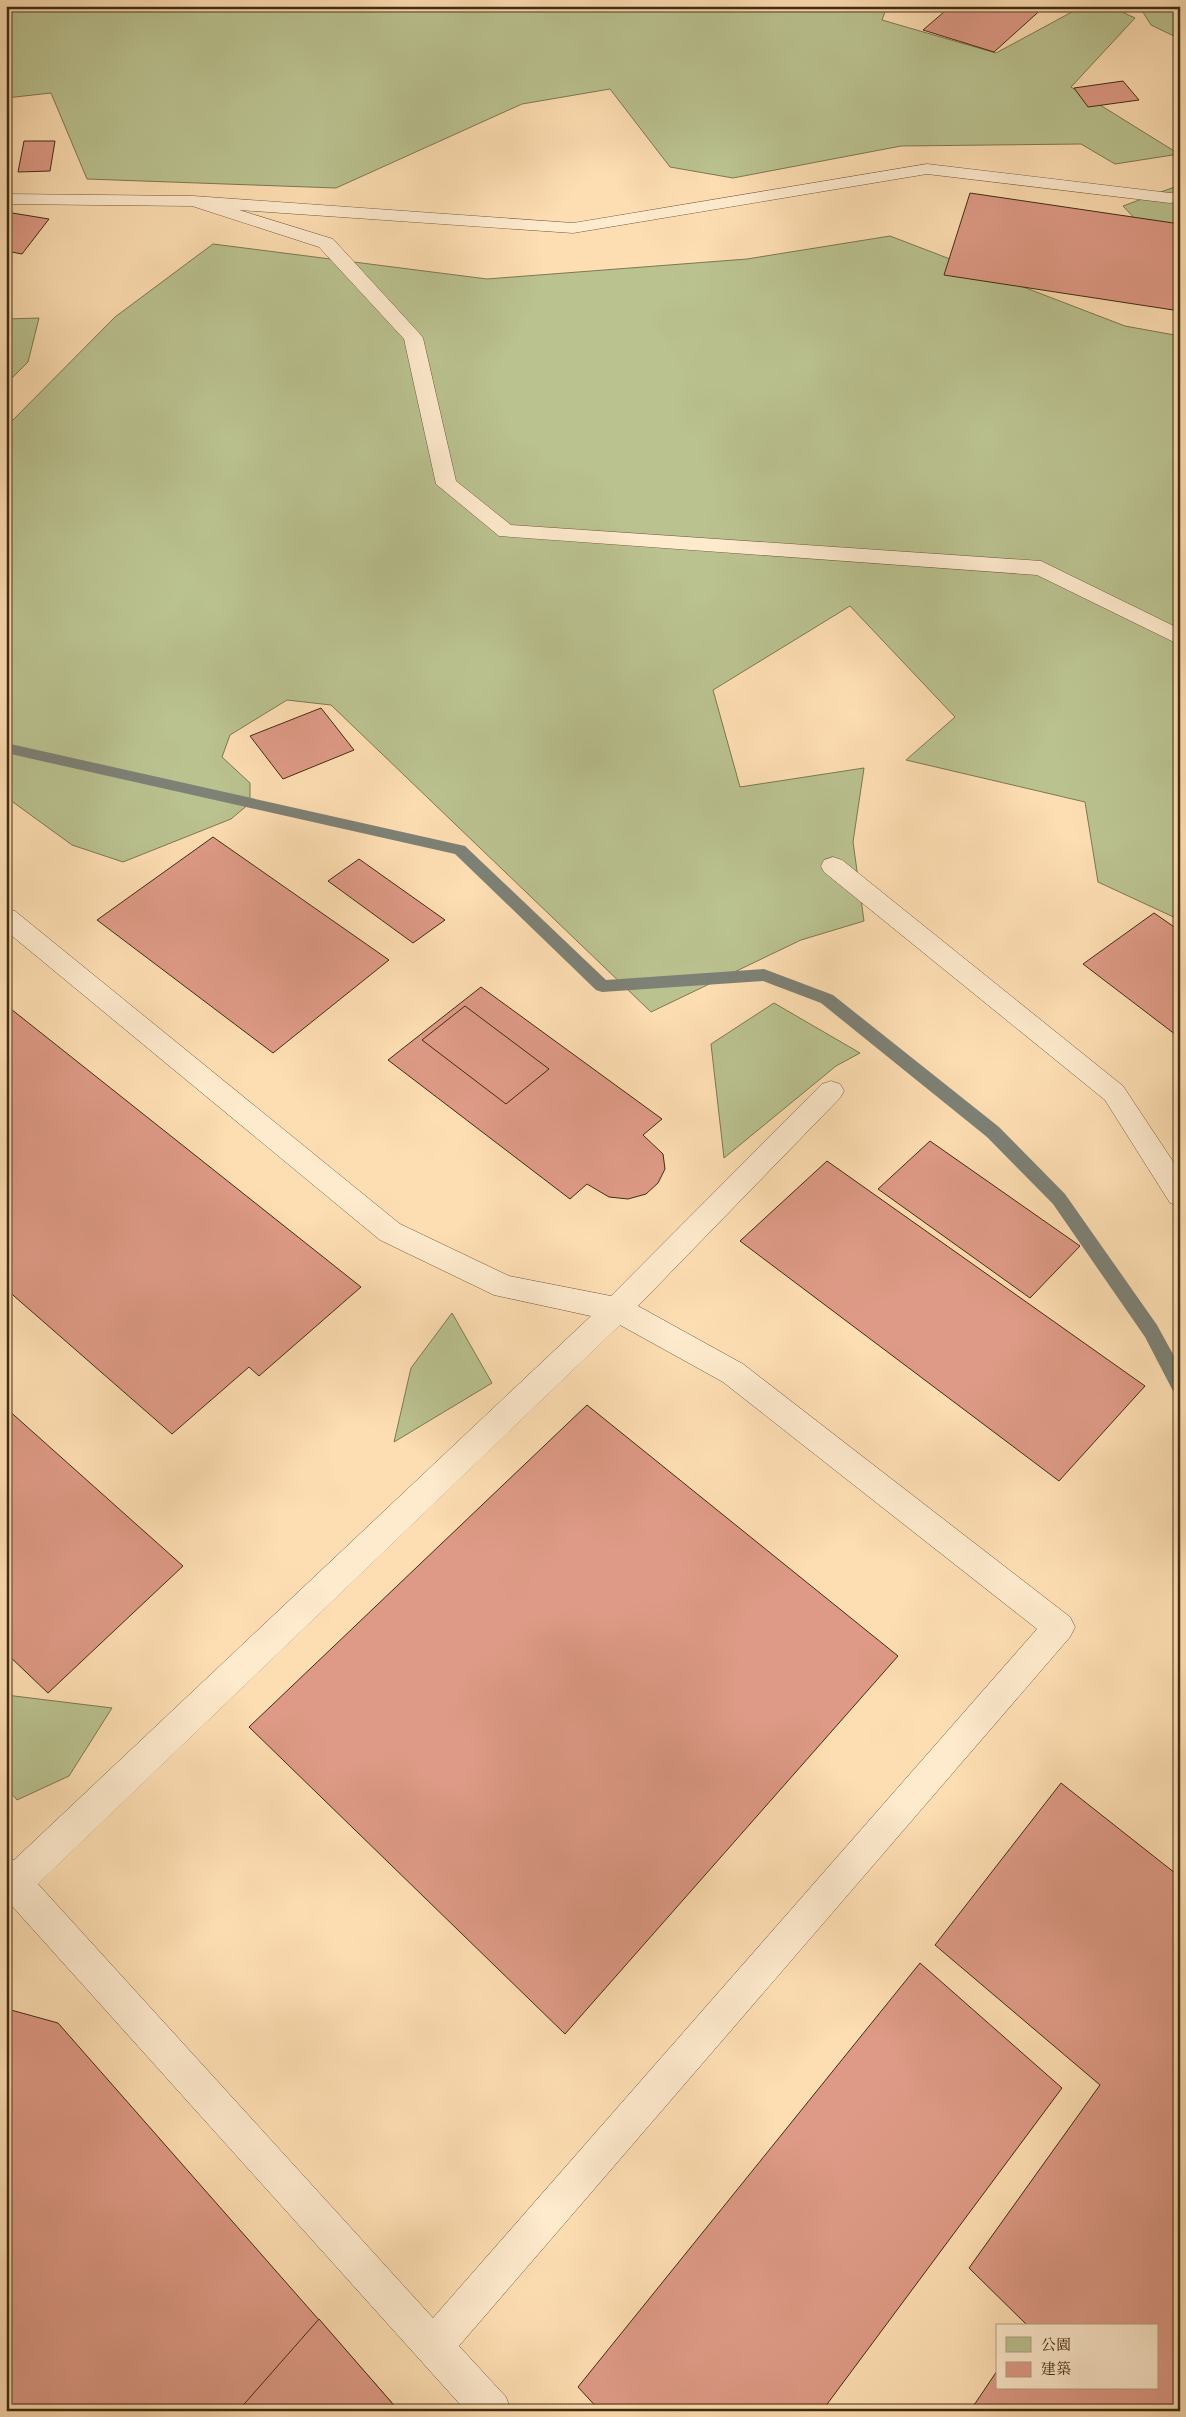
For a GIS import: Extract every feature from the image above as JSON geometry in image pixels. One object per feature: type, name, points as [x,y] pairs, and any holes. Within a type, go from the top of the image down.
[{"type":"lane","points":[[6,199],[193,201],[573,228],[928,170],[1170,198],[1180,196]]},
{"type":"lane","points":[[193,201],[326,243],[413,338],[446,484],[506,531],[1041,568],[1180,638]]},
{"type":"lane","points":[[833,866],[1114,1093],[1180,1196]]},
{"type":"lane","points":[[13,932],[390,1232],[504,1287],[617,1309],[733,1373],[1059,1627],[434,2346]]},
{"type":"lane","points":[[492,2411],[9,1883],[617,1309],[831,1091]]},
{"type":"green space","points":[[6,6],[887,6],[882,20],[996,53],[1083,6],[1109,6],[1135,18],[1071,87],[1179,154],[1115,164],[1081,144],[901,146],[733,178],[670,167],[610,89],[522,104],[336,188],[87,179],[51,93],[6,98]]},
{"type":"green space","points":[[1139,6],[1180,6],[1180,39],[1151,25]]},
{"type":"green space","points":[[1180,185],[1180,238],[1158,243],[1123,206]]},
{"type":"green space","points":[[890,236],[1125,326],[1180,336],[1180,920],[1098,882],[1085,802],[906,760],[955,717],[850,606],[713,690],[740,787],[864,768],[853,842],[864,921],[801,940],[651,1012],[331,705],[287,700],[230,735],[222,757],[250,783],[250,803],[231,819],[123,862],[72,845],[6,797],[6,427],[115,317],[213,244],[487,279],[747,259]]},
{"type":"green space","points":[[39,318],[28,362],[6,384],[6,319]]},
{"type":"green space","points":[[774,1003],[860,1053],[836,1066],[724,1158],[711,1044]]},
{"type":"green space","points":[[452,1313],[492,1383],[394,1442],[411,1368]]},
{"type":"green space","points":[[6,1695],[112,1708],[69,1776],[17,1800],[6,1787]]},
{"type":"building","points":[[951,6],[1045,6],[994,52],[923,30]]},
{"type":"building","points":[[1123,81],[1139,100],[1088,107],[1074,88]]},
{"type":"building","points":[[24,141],[55,141],[50,171],[18,172]]},
{"type":"building","points":[[970,193],[1180,224],[1180,311],[944,275]]},
{"type":"building","points":[[6,212],[49,219],[22,254],[6,251]]},
{"type":"building","points":[[321,708],[354,750],[283,779],[250,736]]},
{"type":"building","points":[[213,837],[389,960],[273,1053],[97,920]]},
{"type":"building","points":[[359,859],[445,920],[413,943],[328,881]]},
{"type":"building","points":[[1154,913],[1180,931],[1180,1038],[1083,964]]},
{"type":"building","points":[[481,987],[662,1119],[643,1135],[663,1154],[665,1169],[658,1183],[646,1194],[628,1199],[609,1197],[587,1184],[570,1199],[388,1060]]},
{"type":"building","points":[[465,1006],[549,1069],[506,1104],[422,1040]]},
{"type":"building","points":[[11,1009],[361,1287],[259,1376],[249,1367],[172,1434],[6,1289],[6,1012]]},
{"type":"building","points":[[930,1141],[1080,1246],[1030,1298],[878,1189]]},
{"type":"building","points":[[827,1161],[1145,1386],[1059,1481],[740,1241]]},
{"type":"building","points":[[587,1405],[898,1656],[565,2034],[249,1727]]},
{"type":"building","points":[[6,1408],[183,1566],[48,1693],[6,1653]]},
{"type":"building","points":[[1061,1783],[1180,1877],[1180,2411],[970,2411],[996,2372],[996,2390],[1158,2390],[1158,2324],[1026,2324],[969,2268],[1100,2085],[935,1945]]},
{"type":"building","points":[[920,1963],[1062,2088],[822,2411],[600,2411],[578,2387]]},
{"type":"building","points":[[11,2010],[58,2023],[399,2411],[6,2411],[6,2012]]},
{"type":"building","points":[[319,2319],[399,2411],[238,2411]]},
{"type":"waterway","points":[[6,748],[460,850],[602,986],[764,975],[827,999],[993,1132],[1059,1199],[1151,1331],[1180,1385]]}]
